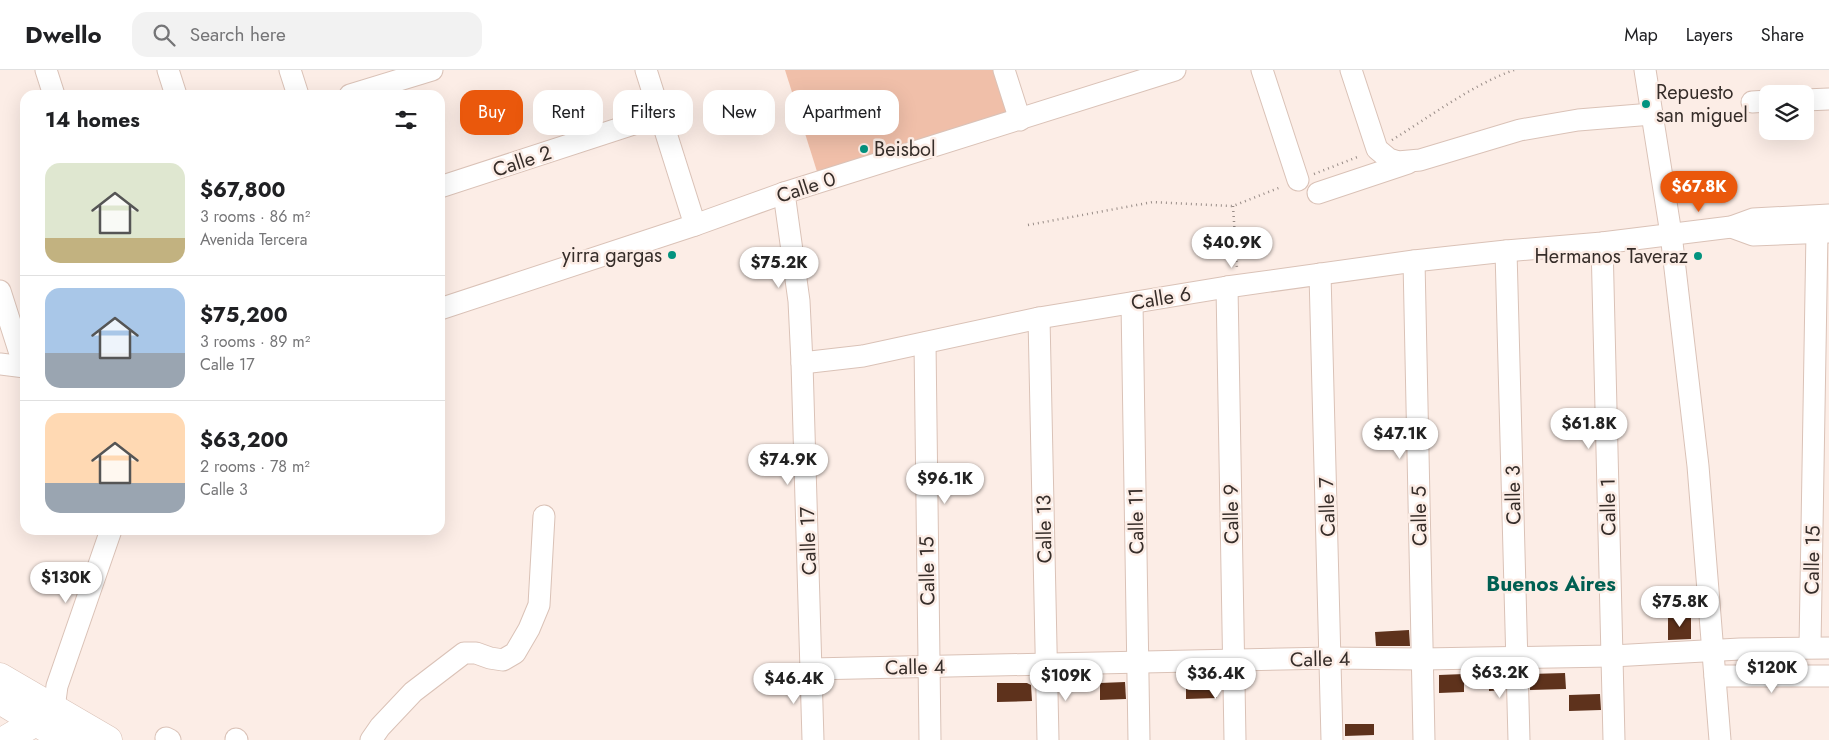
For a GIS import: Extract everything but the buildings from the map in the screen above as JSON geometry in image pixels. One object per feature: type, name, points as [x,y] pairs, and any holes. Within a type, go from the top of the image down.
[{"type":"main road","points":[[0,677],[42,707],[108,740]]},
{"type":"main road","points":[[0,700],[42,707],[66,740]]},
{"type":"main road","points":[[0,729],[42,707]]},
{"type":"main road","points":[[5,740],[42,707]]},
{"type":"street","points":[[46,70],[52,90]]},
{"type":"street","points":[[168,70],[174,90]]},
{"type":"street","points":[[290,70],[296,90]]},
{"type":"street","points":[[364,90],[407,74],[432,70]]},
{"type":"street","points":[[646,70],[653,90]]},
{"type":"street","points":[[1004,70],[1020,120]]},
{"type":"street","name":"Calle 0","points":[[445,307],[784,194],[1175,70]]},
{"type":"street","points":[[1262,70],[1298,180]]},
{"type":"street","points":[[1351,70],[1377,149],[1389,159],[1398,162],[1408,162]]},
{"type":"street","points":[[1645,70],[1671,234],[1698,466],[1720,740]]},
{"type":"street","points":[[1814,100],[1829,99]]},
{"type":"street","points":[[1318,193],[1408,162],[1520,130],[1578,120],[1652,114]]},
{"type":"street","name":"Calle 2","points":[[445,185],[613,131]]},
{"type":"street","points":[[667,135],[695,225]]},
{"type":"street","name":"Calle 17","points":[[784,194],[799,301],[813,740]]},
{"type":"street","name":"Calle 6","points":[[802,363],[863,356],[1039,318],[1231,287],[1414,261],[1506,250],[1602,243],[1732,227],[1753,235],[1825,226]]},
{"type":"street","name":"Calle 15","points":[[1820,647],[1825,226]]},
{"type":"street","name":"Calle 1","points":[[1602,243],[1614,740]]},
{"type":"street","name":"Calle 3","points":[[1506,250],[1519,740]]},
{"type":"street","name":"Calle 5","points":[[1414,261],[1424,740]]},
{"type":"street","name":"Calle 7","points":[[1320,274],[1332,740]]},
{"type":"street","name":"Calle 9","points":[[1231,287],[1234,740]]},
{"type":"street","points":[[0,291],[20,354]]},
{"type":"street","name":"Calle 11","points":[[1132,303],[1140,740]]},
{"type":"street","name":"Calle 13","points":[[1039,318],[1048,740]]},
{"type":"street","name":"Calle 15","points":[[925,343],[930,740]]},
{"type":"street","points":[[0,364],[20,366]]},
{"type":"street","points":[[371,740],[380,727],[413,692],[464,653],[476,652],[490,658],[503,660],[515,653],[529,629],[539,605],[544,516]]},
{"type":"street","points":[[42,707],[109,535]]},
{"type":"street","name":"Calle 4","points":[[811,669],[1331,658],[1422,659],[1612,656],[1713,650],[1820,647]]},
{"type":"street","points":[[1715,676],[1829,676]]},
{"type":"path","points":[[1377,149],[1478,87],[1514,70]]},
{"type":"path","points":[[1028,225],[1152,202],[1233,206],[1237,259],[1231,287]]},
{"type":"shaded area","name":"Beisbol","points":[[785,70],[1001,70],[1015,117],[820,181],[805,135],[899,135],[899,90],[791,90]]},
{"type":"place","name":"Repuesto san miguel","points":[[1646,104]]},
{"type":"place","name":"Beisbol","points":[[864,149]]},
{"type":"place","name":"yirra gargas","points":[[672,255]]},
{"type":"place","name":"Hermanos Taveraz","points":[[1698,256]]},
{"type":"district","name":"Buenos Aires","points":[[1551,584]]}]
